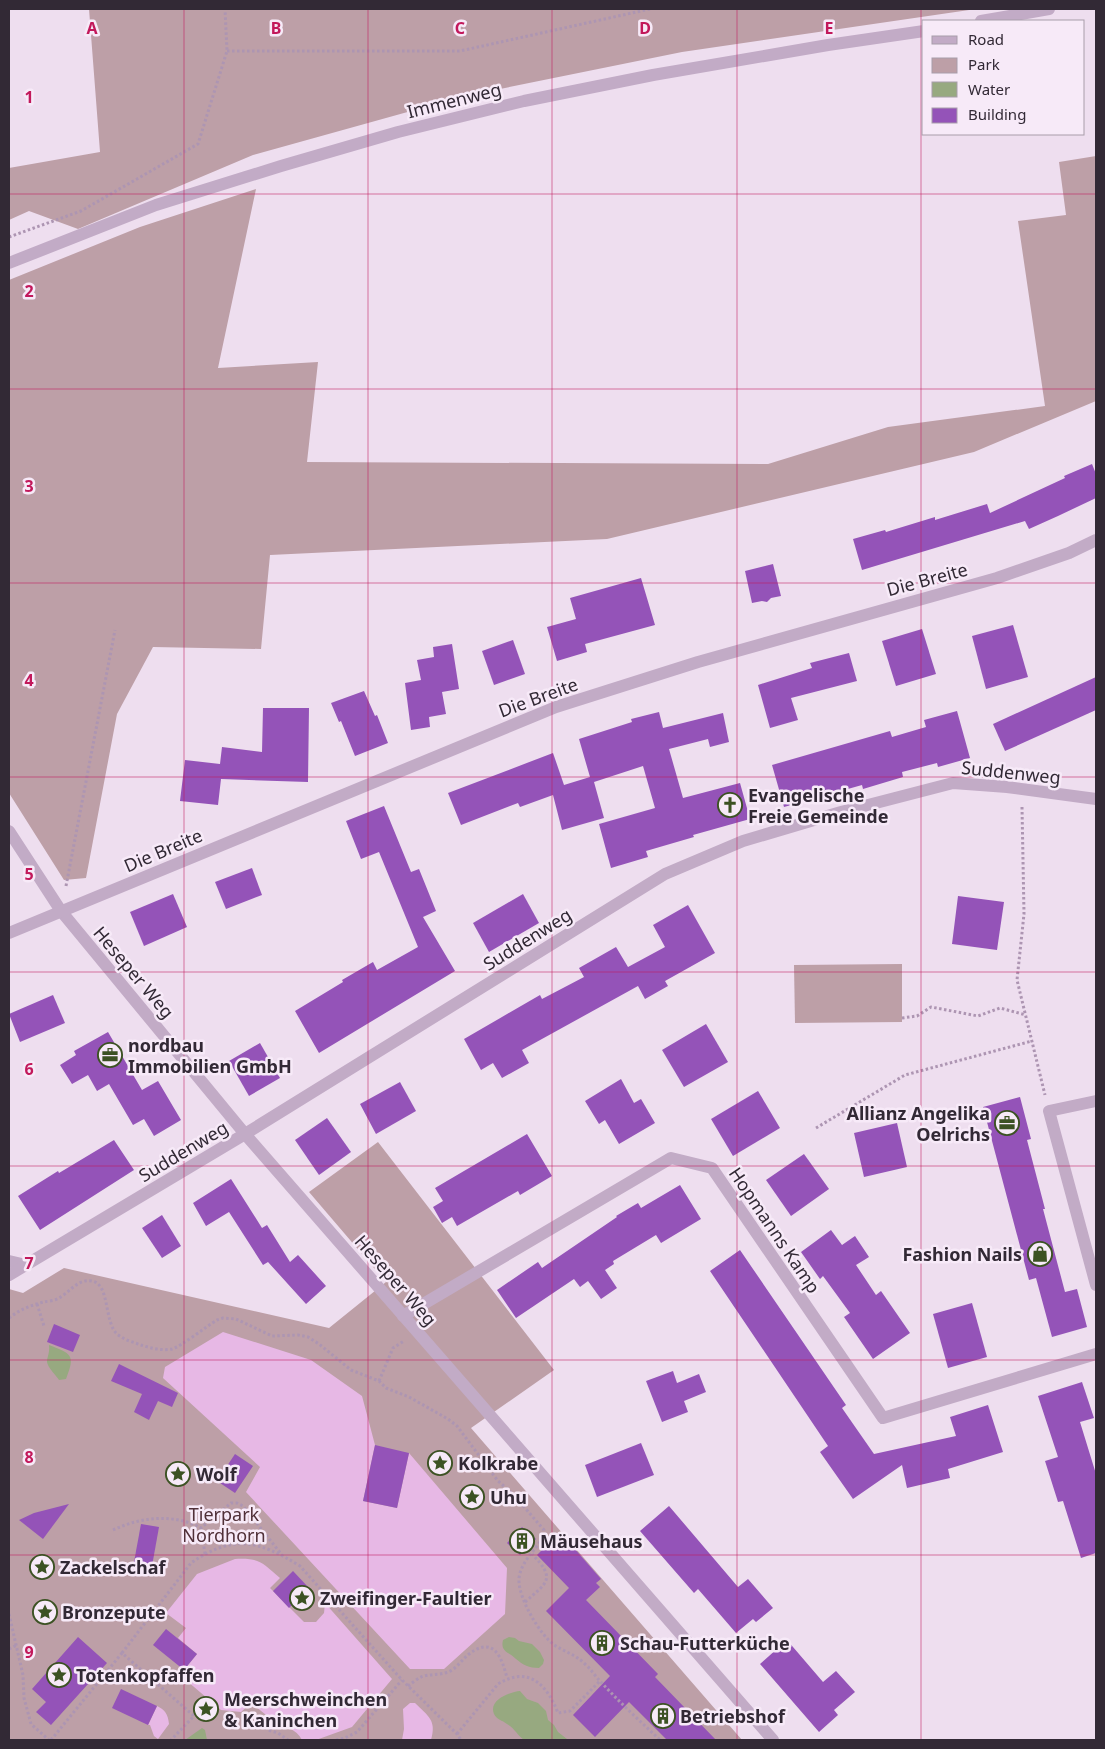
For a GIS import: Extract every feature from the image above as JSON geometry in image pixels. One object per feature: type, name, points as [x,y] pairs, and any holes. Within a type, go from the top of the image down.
[{"type":"street","points":[[988,20],[1049,9]]},
{"type":"street","name":"Immenweg","points":[[9,263],[156,205],[398,132],[524,101],[653,75],[828,45],[922,31]]},
{"type":"street","name":"Die Breite","points":[[9,933],[556,707],[698,662],[997,578],[1069,553],[1096,540]]},
{"type":"street","name":"Suddenweg","points":[[9,1275],[245,1134],[665,874],[743,841],[841,812],[953,783],[1022,789],[1096,799]]},
{"type":"street","name":"Heseper Weg","points":[[9,831],[61,911],[245,1134],[773,1740]]},
{"type":"street","points":[[1096,1101],[1049,1111],[1096,1285]]},
{"type":"street","name":"Hopmanns Kamp","points":[[403,1316],[671,1158],[712,1168],[883,1418],[1096,1354]]},
{"type":"street","points":[[9,1261],[26,1265]]},
{"type":"path","points":[[9,237],[81,211],[198,144],[227,51],[225,9]]},
{"type":"path","points":[[227,51],[460,51],[650,9]]},
{"type":"path","points":[[61,911],[115,630]]},
{"type":"path","points":[[1022,789],[1024,914],[1018,980],[1049,1111]]},
{"type":"path","points":[[902,1018],[917,1016],[931,1007],[978,1016],[1000,1008],[1026,1016]]},
{"type":"path","points":[[816,1128],[905,1075],[1032,1041]]},
{"type":"path","points":[[9,1318],[15,1313],[37,1304],[58,1299],[82,1282],[90,1280],[97,1282],[101,1289],[110,1322],[116,1333],[127,1340],[163,1350],[173,1349],[217,1320],[224,1318],[236,1319],[272,1336],[298,1335],[308,1337],[351,1370],[379,1381],[386,1388],[409,1397],[457,1426],[498,1481],[513,1494],[544,1530],[544,1536],[521,1571],[519,1581],[525,1602],[535,1622],[551,1643],[575,1655],[660,1740]]},
{"type":"path","points":[[37,1304],[44,1326]]},
{"type":"path","points":[[379,1381],[394,1348],[418,1333]]},
{"type":"path","points":[[201,1528],[232,1503],[237,1503],[243,1506],[282,1555]]},
{"type":"path","points":[[113,1530],[137,1520],[152,1518],[174,1518],[192,1523],[201,1528]]},
{"type":"path","points":[[201,1528],[205,1554]]},
{"type":"path","points":[[9,1614],[24,1675],[24,1698],[31,1724],[50,1740],[122,1653],[191,1563],[222,1546],[242,1543],[259,1545],[282,1555],[300,1566],[402,1680],[461,1740]]},
{"type":"path","points":[[525,1602],[544,1584],[547,1578],[544,1566],[532,1554]]},
{"type":"path","points":[[9,1649],[17,1645]]},
{"type":"path","points":[[408,1686],[421,1677],[451,1671],[477,1649],[487,1648],[494,1649],[499,1655],[507,1678]]},
{"type":"path","points":[[122,1653],[194,1716],[171,1740]]},
{"type":"path","points":[[457,1734],[498,1684],[507,1678],[518,1676],[531,1678],[539,1683],[548,1691],[558,1713],[570,1711],[600,1681]]},
{"type":"path","points":[[336,1740],[357,1732],[402,1680]]},
{"type":"path","points":[[250,1714],[268,1730],[278,1733],[288,1740]]},
{"type":"green space","points":[[89,9],[976,9],[682,52],[465,96],[253,155],[78,229],[29,211],[9,220],[9,168],[100,152]]},
{"type":"green space","points":[[1096,156],[1096,401],[974,452],[607,539],[270,555],[261,649],[153,647],[117,714],[86,878],[64,880],[9,793],[9,280],[140,227],[256,189],[218,368],[318,362],[307,462],[768,464],[888,427],[1045,406],[1018,221],[1066,215],[1059,162]]},
{"type":"green space","points":[[902,964],[902,1022],[795,1023],[794,965]]},
{"type":"green space","name":"Tierpark Nordhorn","points":[[378,1142],[554,1370],[471,1428],[742,1740],[9,1740],[9,1289],[23,1293],[64,1268],[329,1328],[386,1282],[309,1192]]},
{"type":"sand","points":[[223,1332],[311,1360],[362,1396],[375,1445],[363,1501],[397,1508],[409,1453],[507,1568],[505,1614],[444,1669],[410,1669],[246,1492],[260,1467],[163,1378],[165,1367]]},
{"type":"sand","points":[[235,1559],[250,1559],[260,1562],[280,1578],[270,1588],[304,1622],[316,1622],[324,1613],[325,1603],[392,1679],[352,1727],[316,1740],[302,1740],[293,1730],[268,1716],[251,1703],[241,1712],[221,1710],[180,1675],[197,1654],[178,1638],[186,1628],[166,1613],[197,1574]]},
{"type":"sand","points":[[410,1703],[415,1703],[430,1719],[433,1728],[431,1740],[402,1740],[404,1729],[403,1709]]},
{"type":"sand","points":[[157,1706],[166,1713],[169,1724],[158,1739],[154,1736],[150,1725],[148,1725]]},
{"type":"water","points":[[49,1345],[70,1356],[71,1364],[66,1379],[59,1380],[50,1369],[47,1362]]},
{"type":"water","points":[[509,1637],[532,1644],[540,1652],[544,1660],[543,1664],[539,1668],[529,1667],[521,1663],[503,1647],[503,1640]]},
{"type":"water","points":[[520,1691],[527,1699],[538,1703],[546,1711],[548,1720],[558,1732],[571,1740],[524,1740],[497,1718],[493,1709],[497,1701],[506,1695]]},
{"type":"water","points":[[202,1728],[205,1730],[207,1740],[185,1740]]},
{"type":"building","points":[[1092,464],[1096,474],[1096,498],[1058,516],[1029,529],[1025,521],[862,570],[853,539],[885,530],[886,532],[935,517],[935,520],[987,504],[990,513]]},
{"type":"building","points":[[773,564],[781,596],[771,598],[767,602],[752,603],[745,571]]},
{"type":"building","points":[[641,578],[655,625],[585,644],[587,652],[557,661],[547,627],[576,619],[570,598]]},
{"type":"building","points":[[1013,625],[1028,677],[986,689],[972,636]]},
{"type":"building","points":[[922,629],[936,674],[896,686],[882,641]]},
{"type":"building","points":[[513,640],[525,674],[494,685],[482,651]]},
{"type":"building","points":[[452,644],[459,689],[442,692],[446,714],[429,717],[430,727],[411,730],[405,683],[421,680],[417,660],[434,657],[433,647]]},
{"type":"building","points":[[849,653],[857,681],[791,698],[798,720],[770,728],[758,685],[812,668],[810,663]]},
{"type":"building","points":[[1096,677],[1096,710],[1005,751],[993,724]]},
{"type":"building","points":[[364,691],[375,716],[377,715],[388,743],[355,756],[341,721],[339,722],[331,703]]},
{"type":"building","points":[[263,708],[309,708],[308,782],[221,779],[218,805],[180,801],[185,760],[220,764],[222,747],[262,752]]},
{"type":"building","points":[[957,711],[970,758],[938,767],[937,763],[902,772],[903,777],[863,789],[862,785],[784,807],[772,765],[890,731],[892,737],[926,727],[924,720]]},
{"type":"building","points":[[659,712],[663,728],[723,713],[729,742],[710,747],[708,739],[669,749],[683,798],[740,783],[750,819],[646,851],[648,857],[611,868],[599,824],[655,808],[643,766],[594,782],[604,818],[562,830],[553,795],[520,807],[518,803],[461,825],[448,793],[553,753],[564,785],[590,777],[579,739],[632,722],[631,719]]},
{"type":"building","points":[[384,806],[411,872],[419,869],[436,911],[423,917],[455,971],[319,1053],[295,1011],[373,962],[377,970],[418,947],[379,852],[361,859],[346,821]]},
{"type":"building","points":[[252,868],[262,895],[226,909],[215,882]]},
{"type":"building","points":[[173,894],[187,927],[144,946],[130,912]]},
{"type":"building","points":[[523,894],[539,923],[489,952],[473,923]]},
{"type":"building","points":[[958,896],[1004,902],[997,950],[952,944]]},
{"type":"building","points":[[688,905],[715,953],[665,981],[668,986],[645,999],[638,986],[522,1050],[529,1063],[502,1078],[493,1063],[481,1070],[464,1039],[540,995],[542,999],[584,977],[579,968],[616,947],[628,967],[665,947],[653,925]]},
{"type":"building","points":[[53,995],[65,1023],[20,1042],[9,1014]]},
{"type":"building","points":[[706,1024],[728,1062],[684,1087],[662,1050]]},
{"type":"building","points":[[108,1032],[142,1090],[158,1081],[181,1120],[154,1136],[144,1119],[133,1125],[109,1084],[97,1091],[88,1075],[72,1084],[60,1065],[76,1055],[74,1051]]},
{"type":"building","points":[[260,1043],[280,1078],[249,1096],[229,1061]]},
{"type":"building","points":[[621,1079],[634,1103],[641,1099],[655,1123],[619,1144],[605,1120],[599,1124],[585,1101]]},
{"type":"building","points":[[400,1082],[416,1111],[376,1134],[360,1104]]},
{"type":"building","points":[[758,1091],[780,1128],[733,1156],[711,1119]]},
{"type":"building","points":[[1020,1097],[1031,1139],[1027,1140],[1065,1292],[1077,1289],[1087,1327],[1052,1337],[1036,1278],[1029,1280],[983,1107]]},
{"type":"building","points":[[327,1118],[351,1152],[319,1175],[295,1140]]},
{"type":"building","points":[[897,1123],[907,1167],[864,1177],[854,1133]]},
{"type":"building","points":[[527,1134],[552,1176],[520,1195],[518,1191],[457,1226],[452,1217],[442,1223],[433,1207],[443,1201],[435,1188]]},
{"type":"building","points":[[114,1140],[134,1170],[40,1230],[18,1196]]},
{"type":"building","points":[[804,1154],[829,1189],[791,1216],[766,1180]]},
{"type":"building","points":[[231,1179],[262,1228],[267,1225],[290,1262],[298,1255],[326,1286],[306,1304],[268,1262],[263,1265],[229,1212],[206,1226],[193,1203]]},
{"type":"building","points":[[680,1185],[701,1219],[661,1243],[656,1235],[613,1261],[614,1264],[605,1270],[617,1288],[601,1299],[588,1281],[580,1287],[574,1279],[516,1318],[497,1290],[538,1262],[542,1268],[616,1216],[638,1203],[641,1208]]},
{"type":"building","points":[[162,1215],[181,1246],[162,1258],[142,1228]]},
{"type":"building","points":[[831,1230],[842,1245],[855,1236],[869,1257],[856,1265],[876,1295],[881,1291],[910,1333],[873,1359],[844,1317],[850,1313],[823,1276],[820,1279],[801,1252]]},
{"type":"building","points":[[740,1250],[846,1405],[842,1408],[874,1454],[956,1436],[950,1417],[988,1405],[1003,1452],[948,1469],[950,1478],[907,1488],[902,1465],[853,1499],[820,1452],[828,1446],[710,1271]]},
{"type":"building","points":[[972,1303],[987,1357],[948,1368],[933,1314]]},
{"type":"building","points":[[54,1324],[80,1335],[73,1352],[47,1342]]},
{"type":"building","points":[[119,1364],[178,1393],[172,1407],[158,1401],[149,1420],[134,1412],[142,1394],[111,1381]]},
{"type":"building","points":[[673,1371],[677,1383],[699,1374],[706,1392],[684,1401],[688,1412],[662,1422],[646,1381]]},
{"type":"building","points":[[1082,1382],[1094,1418],[1080,1422],[1096,1474],[1096,1553],[1081,1558],[1063,1501],[1058,1502],[1045,1461],[1058,1457],[1038,1396]]},
{"type":"building","points":[[641,1443],[654,1475],[597,1497],[585,1465]]},
{"type":"building","points":[[375,1445],[409,1453],[397,1508],[363,1501]]},
{"type":"building","points":[[235,1454],[253,1466],[235,1493],[217,1481]]},
{"type":"building","points":[[69,1504],[43,1539],[19,1520],[34,1513]]},
{"type":"building","points":[[669,1506],[738,1587],[748,1579],[773,1608],[756,1622],[753,1619],[736,1633],[698,1589],[694,1593],[640,1531]]},
{"type":"building","points":[[141,1524],[159,1527],[152,1566],[134,1562]]},
{"type":"building","name":"Mäusehaus","points":[[522,1527],[536,1539],[520,1555],[507,1543]]},
{"type":"building","points":[[560,1532],[601,1579],[596,1583],[600,1587],[586,1600],[658,1674],[655,1677],[716,1740],[667,1740],[629,1702],[595,1737],[573,1715],[610,1676],[546,1611],[569,1588],[537,1555]]},
{"type":"building","points":[[293,1571],[309,1588],[289,1608],[273,1591]]},
{"type":"building","points":[[166,1629],[197,1654],[184,1670],[153,1645]]},
{"type":"building","points":[[78,1637],[107,1663],[51,1725],[36,1712],[46,1702],[32,1689]]},
{"type":"building","points":[[787,1640],[823,1682],[836,1671],[855,1692],[834,1710],[838,1715],[819,1732],[760,1664]]},
{"type":"building","points":[[121,1689],[157,1706],[148,1725],[112,1708]]},
{"type":"place","name":"Evangelische Freie Gemeinde","points":[[730,805]]},
{"type":"place","name":"nordbau Immobilien GmbH","points":[[110,1055]]},
{"type":"place","name":"Allianz Angelika Oelrichs","points":[[1007,1123]]},
{"type":"place","name":"Fashion Nails","points":[[1040,1254]]},
{"type":"place","name":"Kolkrabe","points":[[440,1463]]},
{"type":"place","name":"Wolf","points":[[178,1474]]},
{"type":"place","name":"Uhu","points":[[472,1497]]},
{"type":"place","name":"Mäusehaus","points":[[522,1541]]},
{"type":"place","name":"Zackelschaf","points":[[42,1567]]},
{"type":"place","name":"Zweifinger-Faultier","points":[[302,1598]]},
{"type":"place","name":"Bronzepute","points":[[45,1612]]},
{"type":"place","name":"Schau-Futterküche","points":[[602,1643]]},
{"type":"place","name":"Totenkopfaffen","points":[[59,1675]]},
{"type":"place","name":"Meerschweinchen & Kaninchen","points":[[206,1709]]},
{"type":"place","name":"Betriebshof","points":[[663,1716]]}]
